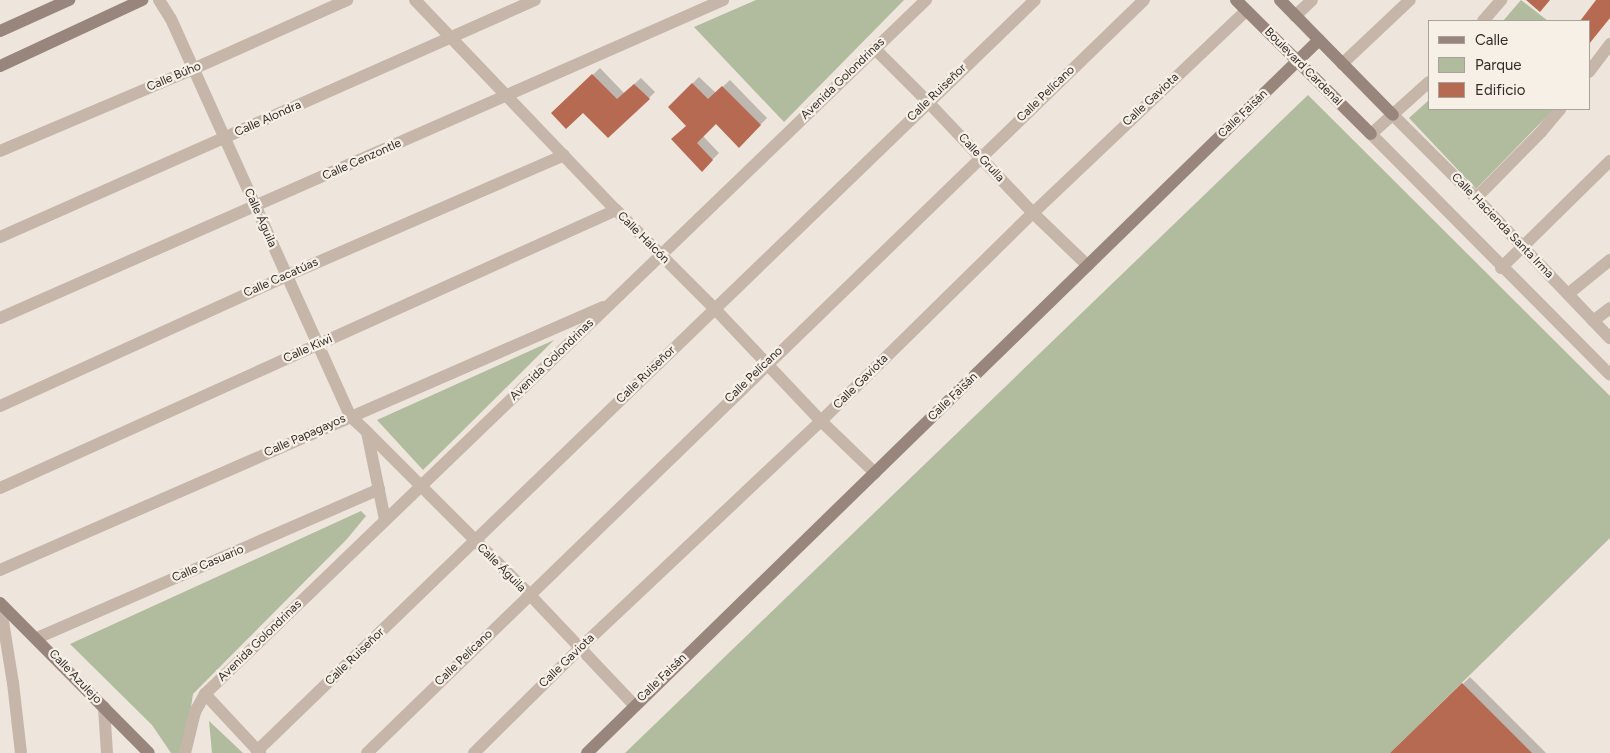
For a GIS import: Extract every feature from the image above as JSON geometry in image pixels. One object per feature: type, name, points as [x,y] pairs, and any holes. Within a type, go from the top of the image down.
[{"type":"street","points":[[0,31],[69,0]]},
{"type":"street","points":[[0,66],[142,0]]},
{"type":"street","name":"Calle Águila","points":[[159,0],[171,19],[350,416],[530,595],[634,705]]},
{"type":"street","name":"Calle Búho","points":[[0,151],[193,69],[347,0]]},
{"type":"street","name":"Calle Halcón","points":[[415,0],[660,256],[715,309],[821,421],[875,473]]},
{"type":"street","name":"Calle Alondra","points":[[0,237],[224,139],[450,36],[535,0]]},
{"type":"street","name":"Calle Cenzontle","points":[[0,318],[723,0]]},
{"type":"street","name":"Avenida Golondrinas","points":[[185,753],[194,712],[205,694],[926,0]]},
{"type":"street","name":"Calle Ruiseñor","points":[[258,752],[1035,0]]},
{"type":"street","name":"Calle Pelícano","points":[[366,753],[1144,0]]},
{"type":"street","name":"Boulevard Cardenal","points":[[1236,0],[1371,134]]},
{"type":"street","points":[[1280,0],[1393,115]]},
{"type":"street","points":[[1296,16],[1312,0]]},
{"type":"street","points":[[1342,64],[1410,0]]},
{"type":"street","points":[[1484,20],[1501,0]]},
{"type":"street","name":"Calle Gaviota","points":[[474,753],[580,648],[821,421],[1033,213],[1246,11]]},
{"type":"street","name":"Calle Faisán","points":[[587,753],[634,705],[1319,40]]},
{"type":"street","points":[[1590,71],[1610,44]]},
{"type":"street","name":"Calle Grulla","points":[[875,49],[1033,213],[1088,266]]},
{"type":"street","points":[[1428,83],[1371,134],[1501,268],[1610,376]]},
{"type":"street","points":[[1476,198],[1541,132],[1559,110]]},
{"type":"street","name":"Calle Hacienda Santa Irma","points":[[1393,115],[1476,198],[1610,338]]},
{"type":"street","name":"Calle Cacatúas","points":[[0,406],[286,276],[564,155]]},
{"type":"street","points":[[1501,268],[1610,161]]},
{"type":"street","name":"Calle Kiwi","points":[[0,488],[616,210]]},
{"type":"street","points":[[1568,294],[1610,260]]},
{"type":"street","name":"Calle Papagayos","points":[[0,570],[610,304]]},
{"type":"street","points":[[1594,321],[1610,308]]},
{"type":"street","points":[[367,432],[385,520]]},
{"type":"street","name":"Calle Casuario","points":[[37,638],[379,489]]},
{"type":"street","points":[[0,602],[13,683],[21,753]]},
{"type":"street","name":"Calle Azulejo","points":[[0,602],[149,753]]},
{"type":"street","points":[[205,694],[258,752]]},
{"type":"street","points":[[104,707],[107,753]]},
{"type":"street","name":"Avenida Golondrinas","points":[[191,729],[196,753]]},
{"type":"green space","points":[[756,0],[904,0],[784,122],[694,27]]},
{"type":"green space","points":[[1521,0],[1547,20],[1504,20]]},
{"type":"green space","points":[[1308,95],[1610,396],[1610,538],[1390,753],[625,753]]},
{"type":"green space","points":[[1428,101],[1428,110],[1553,110],[1476,189],[1409,118]]},
{"type":"green space","points":[[554,340],[423,470],[377,420]]},
{"type":"green space","points":[[361,511],[366,516],[347,539],[193,694],[189,720],[179,753],[171,753],[152,725],[70,644]]},
{"type":"green space","points":[[209,721],[243,753],[212,753]]},
{"type":"building","points":[[1526,0],[1550,0],[1540,12]]},
{"type":"building","points":[[1596,0],[1610,0],[1610,18],[1590,43],[1590,20],[1581,20]]},
{"type":"building","points":[[592,74],[617,99],[634,84],[650,99],[608,138],[583,113],[566,129],[551,113]]},
{"type":"building","points":[[692,83],[708,99],[722,86],[761,125],[739,148],[716,124],[697,143],[713,160],[702,172],[671,139],[686,126],[668,107]]},
{"type":"building","points":[[1462,683],[1532,753],[1390,753]]}]
